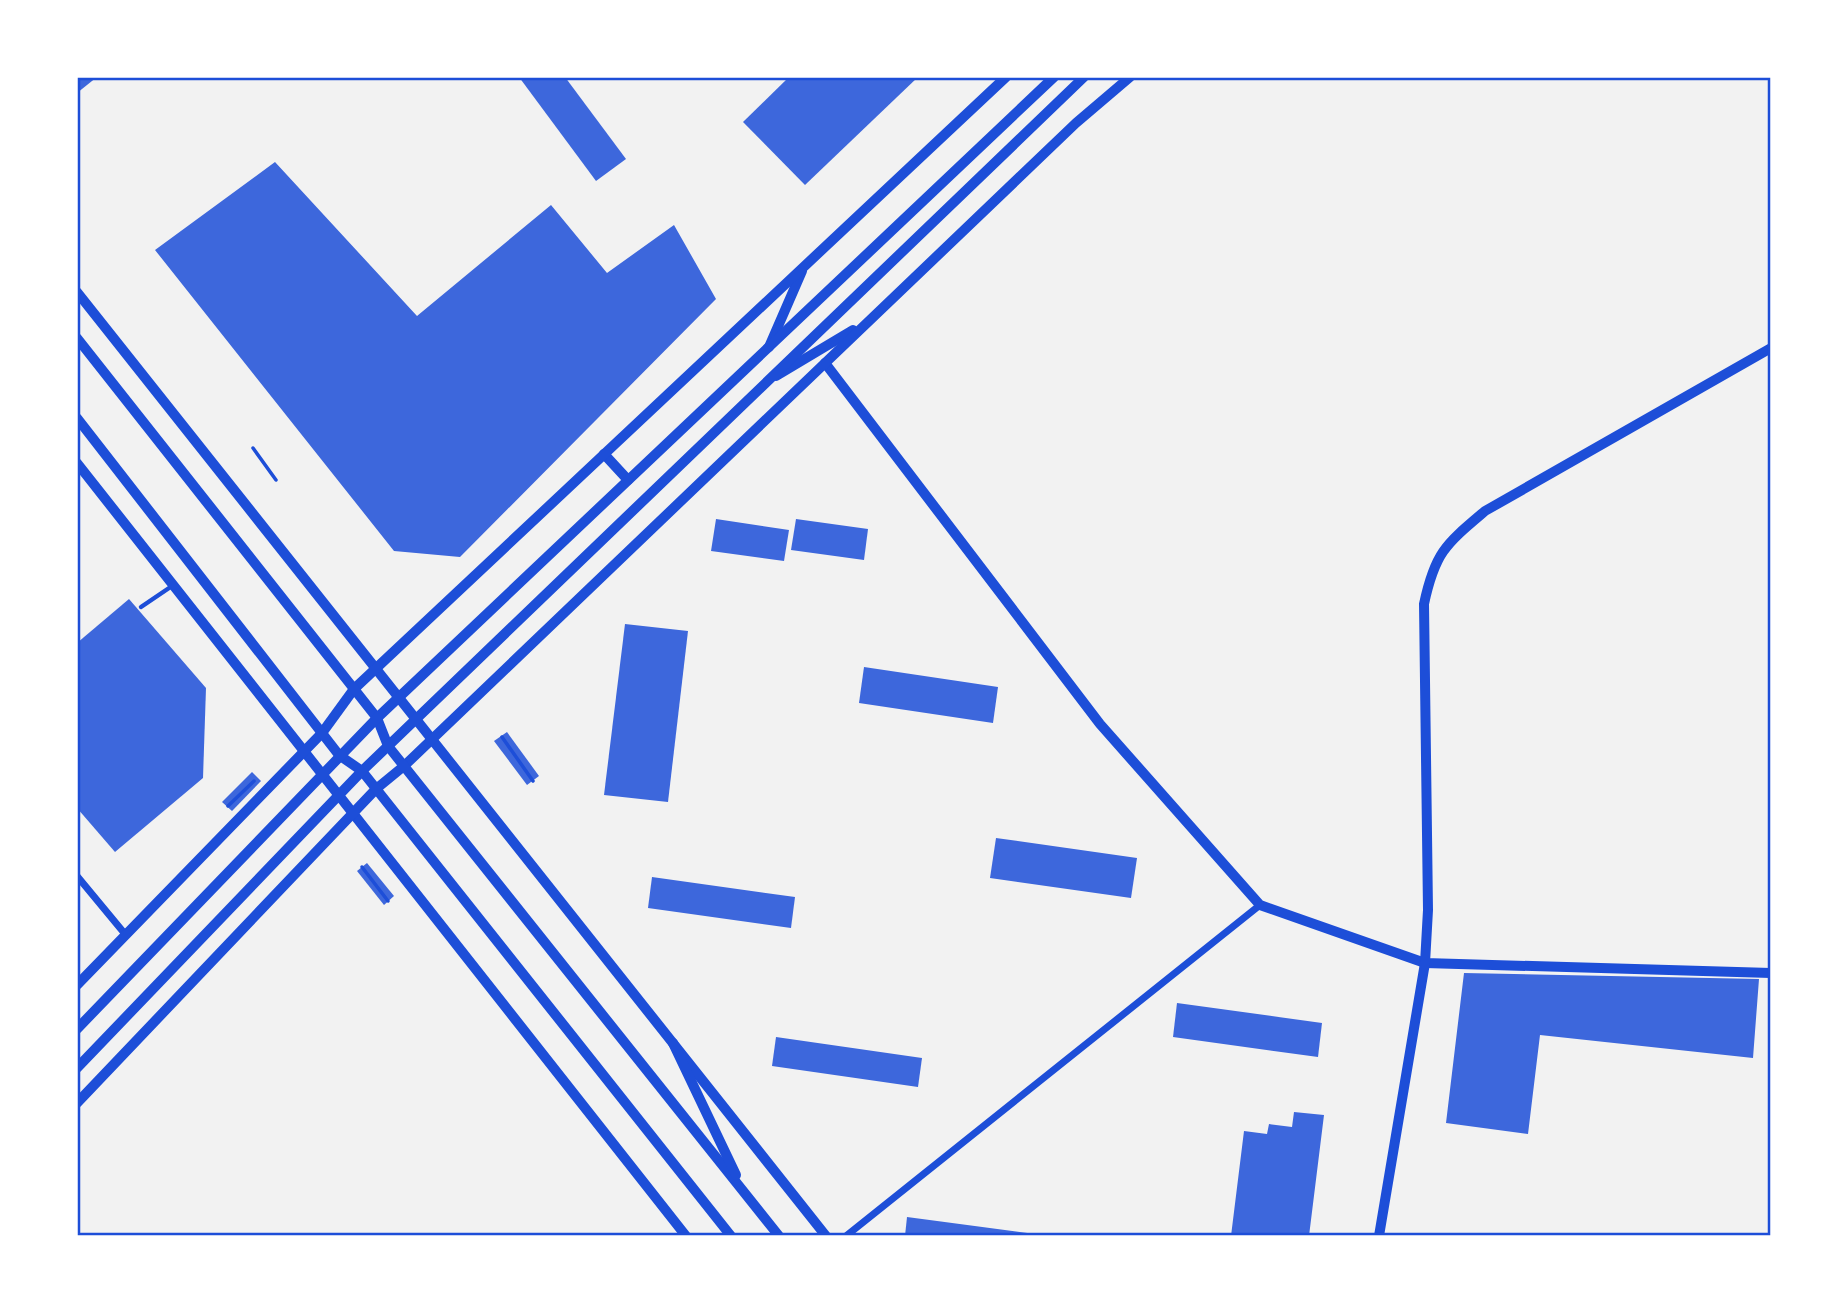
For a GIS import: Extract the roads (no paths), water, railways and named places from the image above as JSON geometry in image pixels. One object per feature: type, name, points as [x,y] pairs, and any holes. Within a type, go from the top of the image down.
[{"type":"main road","points":[[77,1029],[377,718],[1054,77]]},
{"type":"main road","points":[[77,1068],[388,746],[1084,77]]},
{"type":"main road","points":[[77,338],[377,718],[388,746],[779,1236]]},
{"type":"main road","points":[[77,418],[322,733],[340,755],[362,772],[376,789],[731,1236]]},
{"type":"main road","points":[[673,1044],[745,1193]]},
{"type":"street","points":[[77,985],[322,733],[354,689],[1006,77]]},
{"type":"street","points":[[79,1100],[376,789],[404,766],[1076,122],[1130,77]]},
{"type":"street","points":[[769,347],[804,267]]},
{"type":"street","points":[[77,292],[826,1236]]},
{"type":"street","points":[[767,382],[870,320]]},
{"type":"street","points":[[1379,1236],[1425,963],[1428,910],[1424,604],[1431,568],[1452,539],[1485,511],[1771,348]]},
{"type":"street","points":[[825,363],[1100,724],[1260,905],[1425,963],[1771,972]]},
{"type":"street","points":[[604,454],[628,480]]},
{"type":"street","points":[[77,463],[686,1236]]},
{"type":"street","points":[[77,876],[125,934]]},
{"type":"street","points":[[846,1236],[1260,905]]},
{"type":"lane","points":[[141,607],[173,585]]}]
